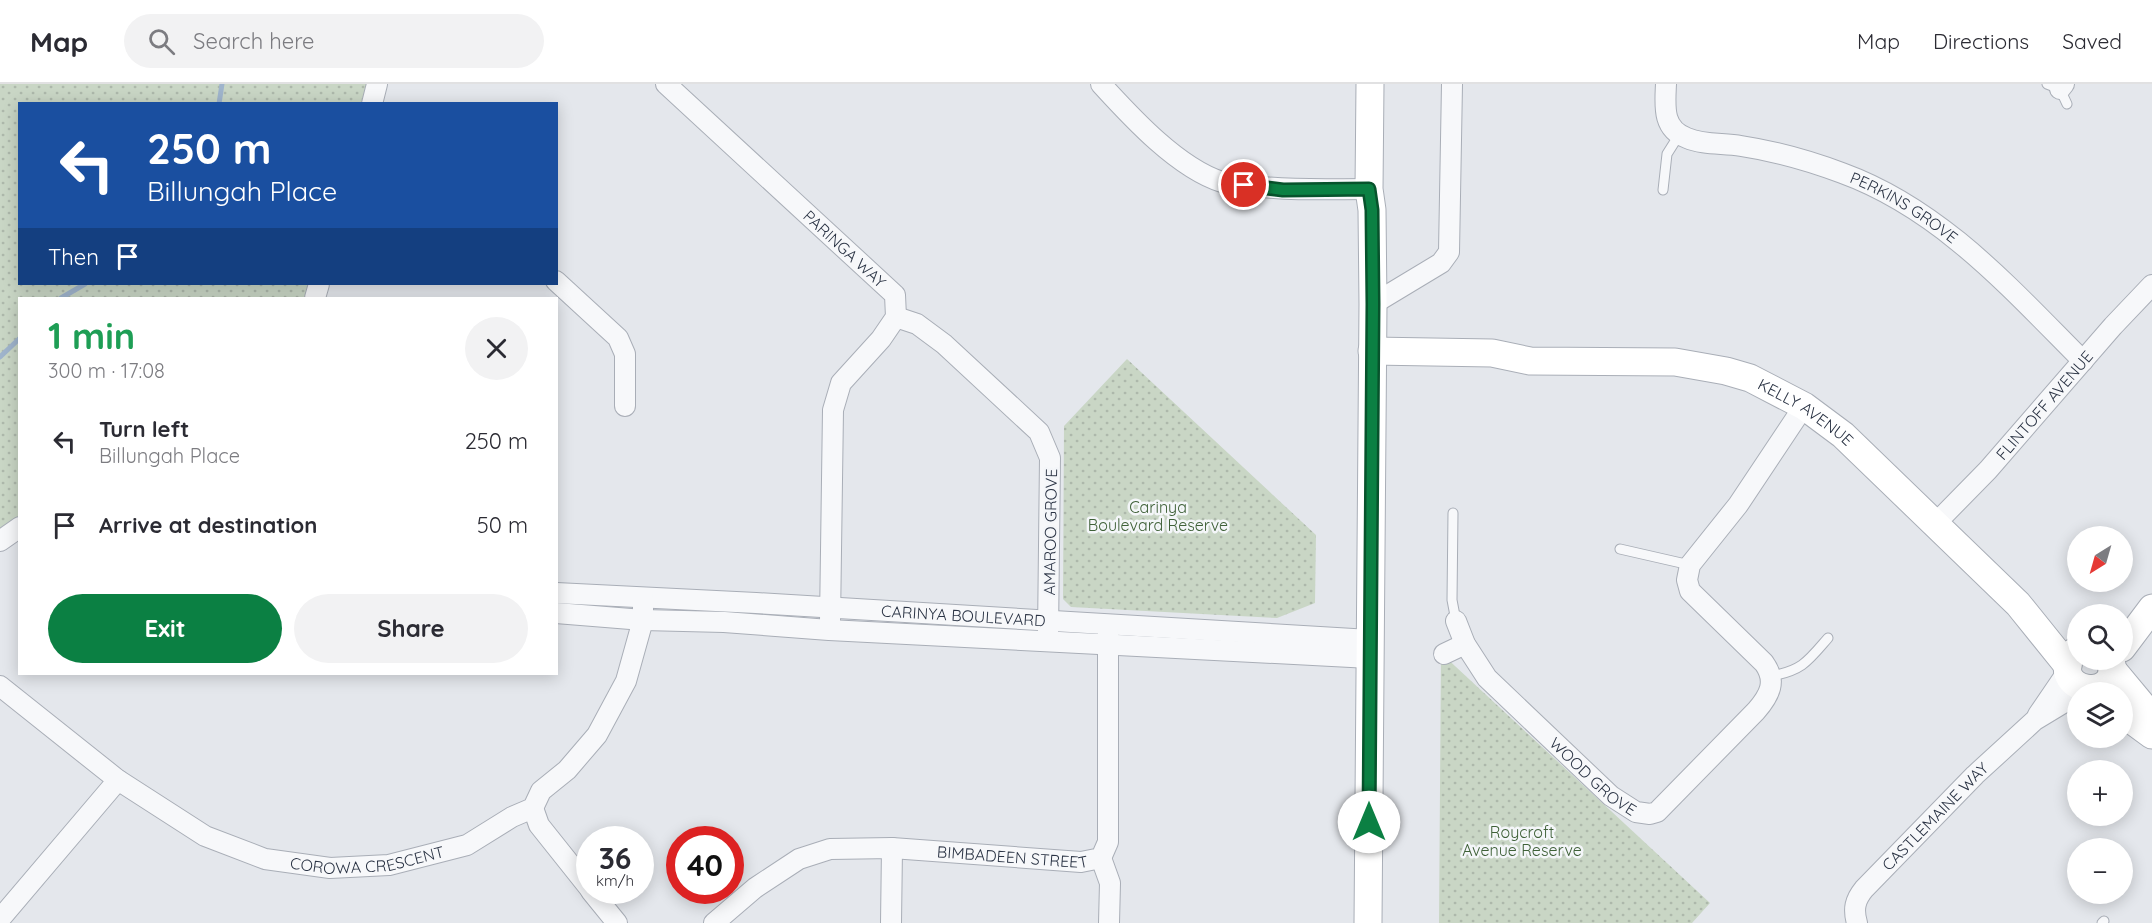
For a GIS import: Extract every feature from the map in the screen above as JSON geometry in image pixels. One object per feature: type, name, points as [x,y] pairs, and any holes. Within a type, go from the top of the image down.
[{"type":"street","points":[[372,102],[377,84]]},
{"type":"street","name":"PARINGA WAY","points":[[666,84],[895,295],[896,317]]},
{"type":"street","points":[[1101,84],[1127,112],[1183,161],[1202,174],[1224,183],[1283,190],[1369,189]]},
{"type":"street","points":[[1368,923],[1373,304],[1372,210],[1369,189],[1370,84]]},
{"type":"street","points":[[1373,304],[1441,263],[1449,252],[1452,84]]},
{"type":"street","points":[[1666,84],[1666,117],[1671,127],[1679,135]]},
{"type":"street","name":"PERKINS GROVE","points":[[1679,135],[1697,141],[1776,153],[1843,173],[1919,212],[1982,260],[2084,361]]},
{"type":"street","points":[[558,283],[618,338],[625,354],[625,406]]},
{"type":"street","name":"FLINTOFF AVENUE","points":[[1936,524],[1988,470],[2113,326],[2152,285]]},
{"type":"street","points":[[829,630],[833,410],[841,383],[881,339],[896,317]]},
{"type":"street","name":"AMAROO GROVE","points":[[896,317],[917,324],[944,344],[1039,432],[1050,458],[1047,641]]},
{"type":"street","name":"KELLY AVENUE","points":[[1372,361],[1491,353],[1530,362],[1675,362],[1708,367],[1750,378],[1804,406],[1843,435],[2018,604],[2081,681]]},
{"type":"street","points":[[1772,676],[1764,663],[1690,591],[1686,580],[1690,565],[1738,505],[1804,406]]},
{"type":"street","points":[[0,541],[18,529]]},
{"type":"street","name":"CARINYA BOULEVARD","points":[[558,593],[1107,624],[1183,639]]},
{"type":"street","name":"COROWA CRESCENT","points":[[0,686],[118,780],[205,836],[265,859],[330,868],[389,865],[467,845],[512,817],[533,808],[541,791],[567,770],[597,735],[626,681],[643,620],[643,598]]},
{"type":"street","points":[[2133,614],[2152,600]]},
{"type":"street","name":"KELLY AVENUE","points":[[2018,604],[2067,634]]},
{"type":"street","points":[[2133,634],[2152,608]]},
{"type":"street","name":"CARINYA BOULEVARD","points":[[558,613],[643,620],[724,622],[829,630],[1108,644],[1183,639],[1370,649]]},
{"type":"street","name":"WOOD GROVE","points":[[1456,621],[1465,644],[1480,670],[1499,690],[1611,796],[1622,805],[1644,814],[1655,813],[1670,801],[1756,711],[1768,693],[1772,676]]},
{"type":"street","name":"BIMBADEEN STREET","points":[[714,923],[755,888],[798,859],[830,849],[892,848],[1081,862],[1101,858],[1108,842],[1107,624]]},
{"type":"street","points":[[1444,654],[1465,644]]},
{"type":"street","points":[[2081,681],[2105,683],[2110,670]]},
{"type":"street","points":[[2121,670],[2152,717]]},
{"type":"street","name":"CASTLEMAINE WAY","points":[[1857,923],[1854,908],[1864,889],[1975,775],[2081,681]]},
{"type":"street","points":[[2133,721],[2152,735]]},
{"type":"street","points":[[0,919],[118,780]]},
{"type":"street","points":[[533,808],[539,825],[576,872]]},
{"type":"street","points":[[891,923],[892,848]]},
{"type":"street","points":[[1101,858],[1110,884],[1109,923]]},
{"type":"street","points":[[601,904],[617,923]]},
{"type":"lane","points":[[1663,190],[1667,154],[1679,135]]},
{"type":"lane","name":"WOOD GROVE","points":[[1453,513],[1452,600],[1456,621]]},
{"type":"lane","points":[[1620,549],[1690,565]]},
{"type":"lane","points":[[723,601],[724,622]]},
{"type":"lane","points":[[755,624],[756,603]]},
{"type":"lane","points":[[941,615],[943,636]]},
{"type":"lane","points":[[1772,676],[1798,669],[1828,638]]},
{"type":"green space","points":[[0,84],[367,84],[361,102],[18,102],[18,285],[309,285],[307,297],[18,297],[18,518],[0,532]]},
{"type":"green space","name":"Carinya Boulevard Reserve","points":[[1127,359],[1316,535],[1315,603],[1277,618],[1071,607],[1063,599],[1064,426]]},
{"type":"green space","name":"Roycroft Avenue Reserve","points":[[1441,653],[1710,903],[1692,923],[1439,923]]},
{"type":"waterway","points":[[219,102],[222,84]]},
{"type":"waterway","points":[[63,297],[83,285]]},
{"type":"waterway","points":[[0,357],[18,340]]},
{"type":"route","points":[[1244,185],[1283,190],[1369,189],[1372,210],[1373,304],[1369,822]]}]
